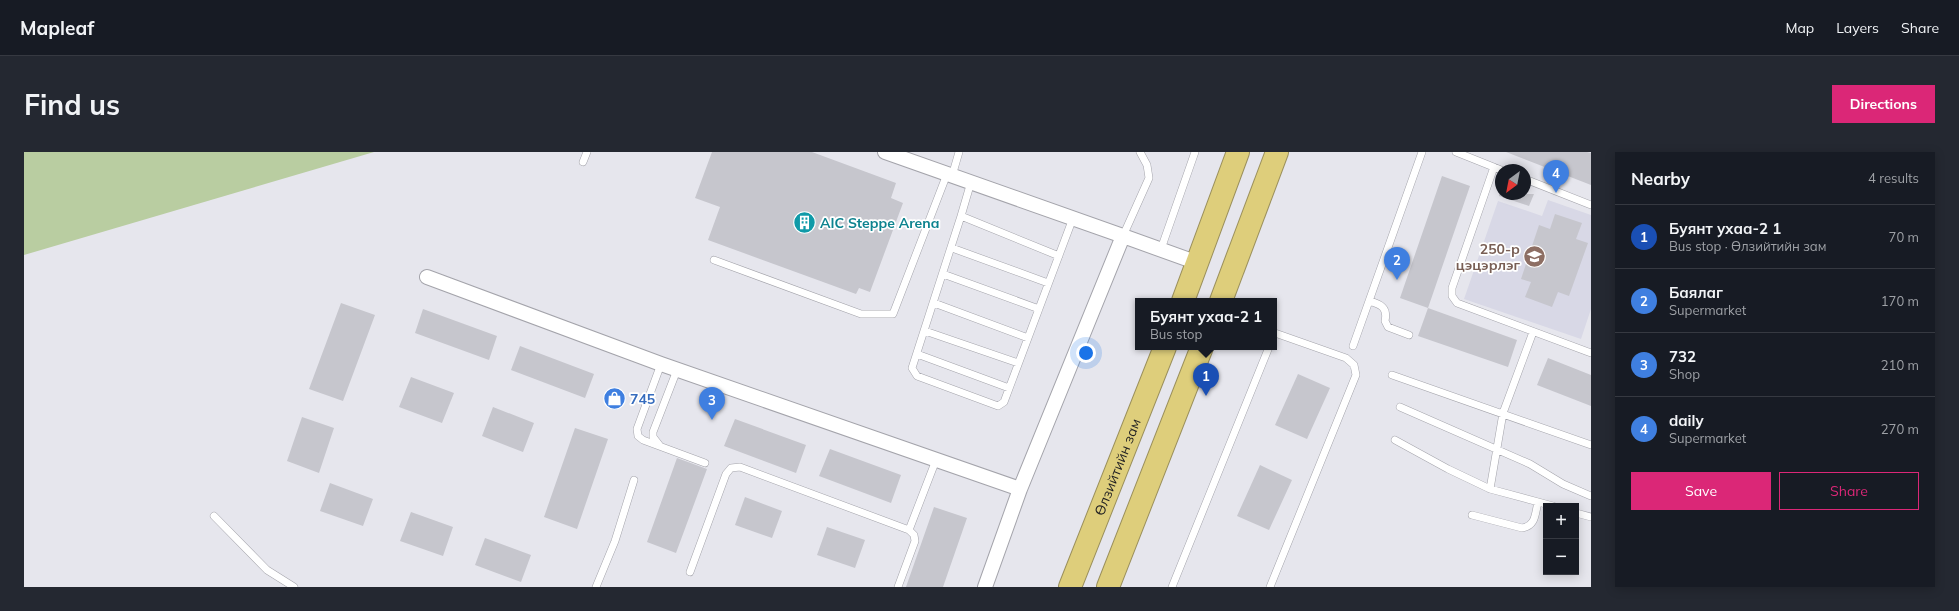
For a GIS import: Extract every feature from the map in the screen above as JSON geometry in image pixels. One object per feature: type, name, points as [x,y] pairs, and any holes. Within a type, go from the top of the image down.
[{"type":"highway","points":[[1184,298],[1238,152]]},
{"type":"highway","points":[[1222,298],[1277,152]]},
{"type":"highway","name":"Өлзийтийн зам","points":[[1070,587],[1164,350]]},
{"type":"highway","points":[[1108,587],[1201,350]]},
{"type":"street","points":[[885,152],[1198,263]]},
{"type":"street","points":[[985,587],[1020,489],[1123,236]]},
{"type":"street","points":[[427,277],[676,370],[1020,489]]},
{"type":"lane","points":[[583,162],[587,152]]},
{"type":"lane","points":[[714,260],[861,314],[893,314],[959,152]]},
{"type":"lane","points":[[1123,236],[1149,178],[1140,152]]},
{"type":"lane","points":[[1161,249],[1195,152]]},
{"type":"lane","points":[[1353,346],[1422,152]]},
{"type":"lane","points":[[1456,152],[1494,167],[1452,288],[1452,296],[1456,303],[1591,353]]},
{"type":"lane","points":[[1531,181],[1591,205]]},
{"type":"lane","points":[[971,182],[952,248],[912,368],[917,376],[998,406],[1004,402],[1073,218]]},
{"type":"lane","points":[[961,216],[1059,256]]},
{"type":"lane","points":[[952,248],[1048,283]]},
{"type":"lane","points":[[943,274],[1039,309]]},
{"type":"lane","points":[[1369,301],[1379,304],[1384,308],[1386,315],[1385,321],[1388,327],[1409,335]]},
{"type":"lane","points":[[934,303],[1028,338]]},
{"type":"lane","points":[[925,330],[1018,363]]},
{"type":"lane","points":[[1490,489],[1503,413],[1533,332]]},
{"type":"lane","points":[[1270,587],[1356,375],[1354,364],[1346,358],[1277,334]]},
{"type":"lane","points":[[1172,587],[1268,350]]},
{"type":"lane","points":[[917,354],[1009,388]]},
{"type":"lane","points":[[661,364],[638,429],[638,436],[643,440],[705,463]]},
{"type":"lane","points":[[661,447],[653,437],[653,432],[676,370]]},
{"type":"lane","points":[[1392,375],[1591,445]]},
{"type":"lane","points":[[1400,407],[1530,464],[1563,484],[1591,496]]},
{"type":"lane","points":[[1395,440],[1442,466],[1490,489],[1543,503]]},
{"type":"lane","points":[[909,530],[936,460]]},
{"type":"lane","points":[[690,572],[726,474],[731,468],[740,467],[909,530],[914,535],[915,541],[898,587]]},
{"type":"lane","points":[[596,587],[615,541],[634,480]]},
{"type":"lane","points":[[1472,515],[1522,528],[1529,527],[1534,522],[1538,502]]},
{"type":"lane","points":[[1579,514],[1591,518]]},
{"type":"lane","points":[[214,516],[267,570],[294,587]]},
{"type":"shaded area","name":"250-р цэцэрлэг","points":[[1548,200],[1591,215],[1591,309],[1581,339],[1464,299],[1498,201],[1542,216]]},
{"type":"green space","points":[[24,152],[374,152],[24,255]]},
{"type":"building","name":"AIC Steppe Arena","points":[[712,152],[812,152],[896,183],[891,198],[903,203],[870,292],[859,288],[856,294],[708,240],[720,207],[695,198]]},
{"type":"building","points":[[1506,152],[1591,153],[1591,185]]},
{"type":"building","points":[[1442,176],[1470,186],[1428,308],[1400,298]]},
{"type":"building","points":[[1531,194],[1534,194],[1529,206],[1511,200],[1531,200]]},
{"type":"building","points":[[1555,214],[1582,223],[1576,239],[1588,243],[1569,296],[1558,292],[1552,307],[1525,297],[1531,282],[1521,279],[1539,225],[1550,229]]},
{"type":"building","points":[[341,303],[375,315],[343,401],[309,389]]},
{"type":"building","points":[[1428,308],[1517,340],[1508,367],[1418,336]]},
{"type":"building","points":[[423,309],[497,336],[489,360],[415,333]]},
{"type":"building","points":[[520,346],[594,374],[585,398],[511,370]]},
{"type":"building","points":[[1548,358],[1591,375],[1591,406],[1537,385]]},
{"type":"building","points":[[1298,374],[1330,388],[1307,439],[1275,425]]},
{"type":"building","points":[[411,377],[454,393],[442,423],[399,407]]},
{"type":"building","points":[[493,407],[534,423],[523,452],[482,436]]},
{"type":"building","points":[[302,417],[334,428],[319,473],[287,461]]},
{"type":"building","points":[[735,419],[806,445],[796,473],[724,446]]},
{"type":"building","points":[[575,428],[608,439],[577,529],[544,517]]},
{"type":"building","points":[[830,449],[901,475],[891,503],[819,476]]},
{"type":"building","points":[[677,458],[707,469],[676,553],[647,542]]},
{"type":"building","points":[[1260,465],[1292,480],[1269,530],[1237,516]]},
{"type":"building","points":[[330,483],[373,499],[363,526],[320,511]]},
{"type":"building","points":[[745,497],[782,511],[772,538],[735,525]]},
{"type":"building","points":[[934,507],[967,518],[943,587],[906,587]]},
{"type":"building","points":[[411,512],[453,527],[443,556],[400,541]]},
{"type":"building","points":[[827,527],[865,540],[855,568],[817,555]]},
{"type":"building","points":[[485,538],[531,555],[521,582],[475,565]]},
{"type":"place","name":"daily","points":[[1556,193]]},
{"type":"place","name":"AIC Steppe Arena","points":[[805,223]]},
{"type":"place","name":"250-р цэцэрлэг","points":[[1535,257]]},
{"type":"place","name":"Баялаг","points":[[1397,280]]},
{"type":"place","name":"Буянт ухаа-2 1","points":[[1206,396]]},
{"type":"place","name":"745","points":[[615,399]]},
{"type":"place","name":"732","points":[[712,420]]}]
